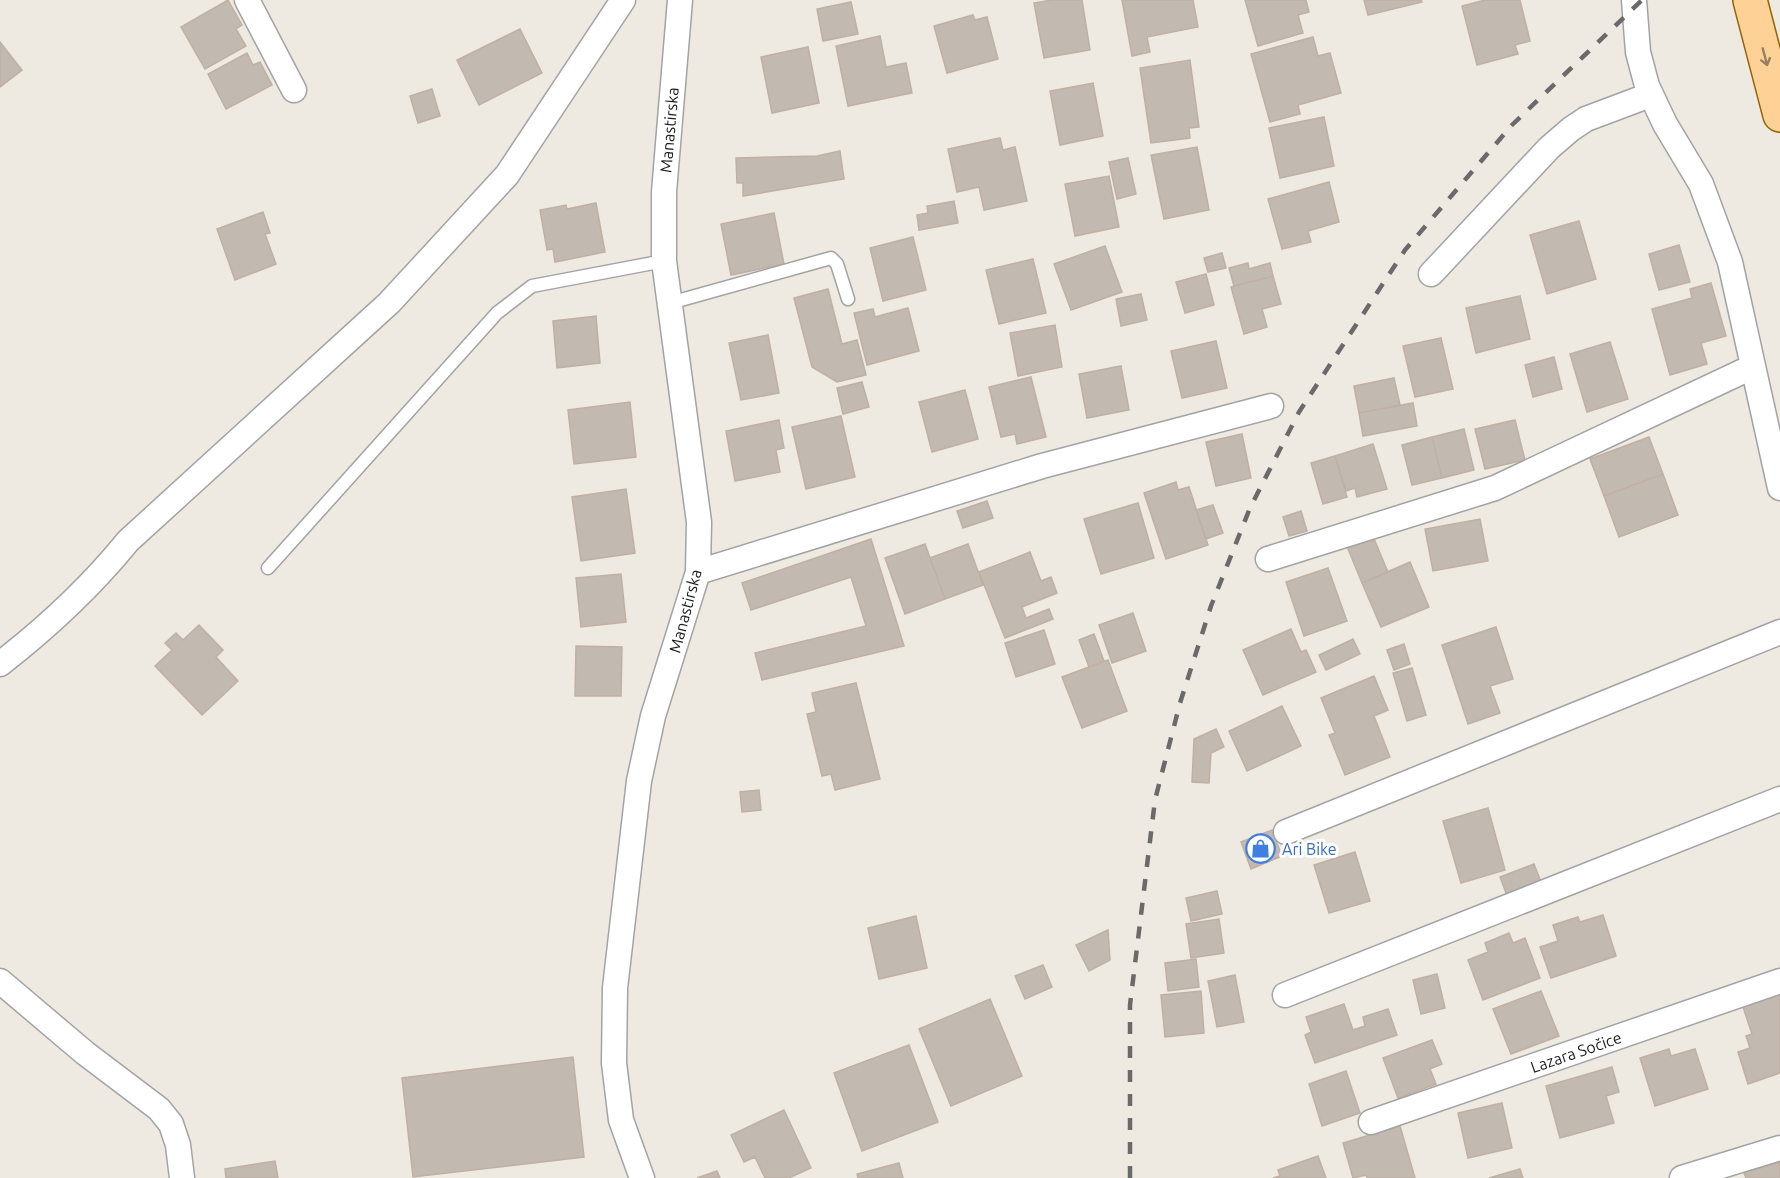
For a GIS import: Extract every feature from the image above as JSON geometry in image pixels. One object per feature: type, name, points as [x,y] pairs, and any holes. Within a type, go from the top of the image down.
[{"type":"main road","points":[[1750,0],[1780,115]]},
{"type":"street","points":[[247,0],[294,90]]},
{"type":"street","points":[[0,664],[53,623],[99,577],[128,541],[389,303],[507,175],[623,0]]},
{"type":"street","name":"Manastirska","points":[[642,1178],[621,1120],[614,1063],[615,987],[639,781],[653,716],[698,572],[699,522],[664,261],[664,192],[684,0]]},
{"type":"street","points":[[1634,0],[1638,52],[1650,95],[1701,184],[1730,262],[1780,488]]},
{"type":"street","points":[[1431,274],[1549,148],[1571,129],[1586,119],[1650,95]]},
{"type":"street","points":[[1268,559],[1496,488],[1752,368]]},
{"type":"street","points":[[698,572],[1042,466],[1271,406]]},
{"type":"street","points":[[1286,832],[1780,632]]},
{"type":"street","points":[[1285,995],[1780,799]]},
{"type":"street","points":[[0,981],[85,1053],[159,1109],[171,1124],[178,1145],[182,1178]]},
{"type":"street","name":"Lazara Sočice","points":[[1371,1122],[1780,981]]},
{"type":"street","points":[[1682,1178],[1780,1148]]},
{"type":"lane","points":[[670,303],[831,258],[837,264],[848,299]]},
{"type":"lane","points":[[268,568],[497,313],[532,286],[664,261]]},
{"type":"building","points":[[228,0],[242,25],[236,29],[246,46],[205,69],[181,27]]},
{"type":"building","points":[[1052,0],[1082,0],[1090,50],[1044,58],[1034,3]]},
{"type":"building","points":[[1122,0],[1193,0],[1198,27],[1147,37],[1150,52],[1132,56]]},
{"type":"building","points":[[1245,0],[1306,0],[1309,12],[1298,15],[1303,33],[1258,46]]},
{"type":"building","points":[[1364,0],[1421,0],[1422,2],[1368,15]]},
{"type":"building","points":[[1485,0],[1520,0],[1530,41],[1515,45],[1518,54],[1477,65],[1462,6]]},
{"type":"building","points":[[851,2],[858,34],[823,41],[817,9]]},
{"type":"building","points":[[973,15],[975,20],[987,17],[998,59],[947,73],[934,26]]},
{"type":"building","points":[[520,29],[542,73],[479,105],[457,60]]},
{"type":"building","points":[[880,36],[886,67],[906,63],[912,93],[848,106],[836,46]]},
{"type":"building","points":[[1313,37],[1318,56],[1330,53],[1341,93],[1298,105],[1300,114],[1270,122],[1251,54]]},
{"type":"building","points":[[0,42],[22,70],[0,87]]},
{"type":"building","points":[[808,47],[819,103],[772,113],[761,57]]},
{"type":"building","points":[[247,53],[253,65],[260,62],[272,85],[226,109],[208,74]]},
{"type":"building","points":[[1190,60],[1199,127],[1189,128],[1190,138],[1151,143],[1140,68]]},
{"type":"building","points":[[1093,83],[1103,136],[1060,145],[1050,91]]},
{"type":"building","points":[[432,89],[440,116],[418,123],[410,96]]},
{"type":"building","points":[[1324,117],[1334,166],[1280,178],[1269,128]]},
{"type":"building","points":[[1000,138],[1003,150],[1015,147],[1027,201],[984,210],[979,187],[957,192],[948,149]]},
{"type":"building","points":[[1197,147],[1209,210],[1164,219],[1151,155]]},
{"type":"building","points":[[840,151],[844,179],[743,196],[743,183],[737,183],[736,158],[817,156]]},
{"type":"building","points":[[1128,158],[1136,194],[1117,199],[1109,162]]},
{"type":"building","points":[[1109,176],[1119,227],[1075,236],[1065,184]]},
{"type":"building","points":[[1329,182],[1339,222],[1308,231],[1311,242],[1282,249],[1268,199]]},
{"type":"building","points":[[954,201],[958,223],[919,230],[917,215],[928,213],[927,206]]},
{"type":"building","points":[[596,203],[605,252],[555,262],[553,249],[547,250],[540,210],[566,205],[567,209]]},
{"type":"building","points":[[263,212],[270,233],[265,234],[276,264],[235,280],[217,229]]},
{"type":"building","points":[[774,213],[784,264],[731,275],[721,224]]},
{"type":"building","points":[[1579,221],[1596,279],[1547,294],[1530,235]]},
{"type":"building","points":[[913,237],[926,290],[883,301],[870,248]]},
{"type":"building","points":[[1679,245],[1690,282],[1659,290],[1649,254]]},
{"type":"building","points":[[1105,246],[1122,292],[1071,310],[1054,264]]},
{"type":"building","points":[[1222,253],[1226,268],[1208,272],[1204,258]]},
{"type":"building","points":[[1033,259],[1046,313],[999,324],[986,270]]},
{"type":"building","points":[[1248,263],[1249,269],[1270,263],[1273,276],[1234,286],[1229,268]]},
{"type":"building","points":[[1206,274],[1214,305],[1185,313],[1176,282]]},
{"type":"building","points":[[1273,276],[1281,304],[1262,309],[1267,327],[1244,334],[1231,287]]},
{"type":"building","points":[[1711,283],[1726,336],[1701,343],[1707,364],[1670,375],[1652,309],[1692,298],[1690,289]]},
{"type":"building","points":[[828,289],[842,344],[857,340],[866,375],[837,382],[812,367],[794,298]]},
{"type":"building","points":[[1141,294],[1147,320],[1121,326],[1116,299]]},
{"type":"building","points":[[1520,296],[1530,339],[1476,353],[1466,308]]},
{"type":"building","points":[[908,308],[919,351],[867,365],[854,313],[873,309],[875,317]]},
{"type":"building","points":[[596,316],[600,363],[557,368],[553,321]]},
{"type":"building","points":[[1055,325],[1062,367],[1018,376],[1010,333]]},
{"type":"building","points":[[768,335],[779,393],[741,400],[729,343]]},
{"type":"building","points":[[1441,338],[1453,389],[1415,397],[1403,346]]},
{"type":"building","points":[[1216,341],[1227,388],[1182,398],[1171,351]]},
{"type":"building","points":[[1610,342],[1628,399],[1587,412],[1570,354]]},
{"type":"building","points":[[1554,357],[1562,389],[1533,397],[1525,365]]},
{"type":"building","points":[[1121,366],[1129,410],[1087,418],[1079,374]]},
{"type":"building","points":[[1031,377],[1046,437],[1017,444],[1015,434],[1001,437],[989,387]]},
{"type":"building","points":[[1394,378],[1400,405],[1359,413],[1354,386]]},
{"type":"building","points":[[862,382],[869,407],[843,414],[837,388]]},
{"type":"building","points":[[965,390],[978,439],[932,452],[919,402]]},
{"type":"building","points":[[630,402],[636,457],[574,464],[568,410]]},
{"type":"building","points":[[1413,403],[1417,426],[1363,436],[1359,413]]},
{"type":"building","points":[[841,416],[855,477],[806,489],[792,427]]},
{"type":"building","points":[[779,420],[784,448],[776,450],[780,472],[735,481],[726,431]]},
{"type":"building","points":[[1515,420],[1525,460],[1485,469],[1475,429]]},
{"type":"building","points":[[1464,429],[1474,470],[1442,478],[1432,437]]},
{"type":"building","points":[[1242,434],[1251,478],[1216,486],[1206,442]]},
{"type":"building","points":[[1432,437],[1442,478],[1412,485],[1402,445]]},
{"type":"building","points":[[1649,437],[1663,474],[1604,496],[1590,459]]},
{"type":"building","points":[[1373,444],[1387,489],[1357,497],[1355,488],[1346,491],[1335,456]]},
{"type":"building","points":[[1335,456],[1347,497],[1323,504],[1311,463]]},
{"type":"building","points":[[1663,474],[1678,515],[1619,537],[1604,496]]},
{"type":"building","points":[[1176,482],[1178,490],[1189,487],[1208,545],[1166,559],[1144,493]]},
{"type":"building","points":[[626,489],[635,553],[581,561],[572,497]]},
{"type":"building","points":[[987,501],[993,518],[963,528],[957,511]]},
{"type":"building","points":[[1138,503],[1154,558],[1101,574],[1084,519]]},
{"type":"building","points":[[1213,505],[1223,533],[1206,539],[1196,510]]},
{"type":"building","points":[[1301,511],[1307,531],[1289,536],[1283,517]]},
{"type":"building","points":[[1480,519],[1488,561],[1433,571],[1425,529]]},
{"type":"building","points":[[1372,534],[1388,572],[1362,583],[1346,544]]},
{"type":"building","points":[[871,539],[904,646],[762,680],[755,653],[866,626],[851,577],[751,610],[742,583]]},
{"type":"building","points":[[925,544],[945,599],[905,614],[885,558]]},
{"type":"building","points":[[968,544],[983,585],[945,599],[930,558]]},
{"type":"building","points":[[1030,552],[1041,581],[1051,577],[1057,593],[1022,607],[1026,618],[1049,609],[1053,619],[1005,638],[979,572]]},
{"type":"building","points":[[1410,562],[1429,607],[1381,627],[1362,583]]},
{"type":"building","points":[[1328,568],[1347,621],[1304,636],[1286,582]]},
{"type":"building","points":[[621,574],[626,622],[581,627],[576,578]]},
{"type":"building","points":[[1133,613],[1146,651],[1112,663],[1099,625]]},
{"type":"building","points":[[199,625],[223,650],[216,657],[238,681],[202,715],[155,666],[172,650],[165,643],[176,633],[183,640]]},
{"type":"building","points":[[1496,627],[1513,679],[1490,686],[1500,713],[1468,724],[1442,645]]},
{"type":"building","points":[[1291,629],[1301,652],[1306,650],[1316,672],[1263,695],[1243,650]]},
{"type":"building","points":[[1044,630],[1055,664],[1016,677],[1005,643]]},
{"type":"building","points":[[1094,634],[1104,661],[1089,667],[1079,640]]},
{"type":"building","points":[[1353,639],[1360,654],[1326,670],[1319,655]]},
{"type":"building","points":[[1404,644],[1410,664],[1394,670],[1387,650]]},
{"type":"building","points":[[576,646],[622,647],[621,696],[575,696]]},
{"type":"building","points":[[1108,660],[1127,711],[1082,728],[1062,677]]},
{"type":"building","points":[[1412,668],[1426,715],[1407,721],[1393,673]]},
{"type":"building","points":[[1374,676],[1388,710],[1374,716],[1390,757],[1345,775],[1329,735],[1335,733],[1321,698]]},
{"type":"building","points":[[856,683],[880,779],[835,790],[831,774],[822,776],[807,714],[816,712],[812,693]]},
{"type":"building","points":[[1282,706],[1301,746],[1247,771],[1229,731]]},
{"type":"building","points":[[1216,729],[1224,747],[1211,753],[1209,783],[1192,782],[1194,739]]},
{"type":"building","points":[[759,790],[761,810],[742,812],[740,792]]},
{"type":"building","points":[[1488,808],[1505,870],[1461,883],[1443,821]]},
{"type":"building","name":"Ari Bike","points":[[1272,830],[1282,856],[1251,869],[1241,842]]},
{"type":"building","points":[[1355,852],[1370,901],[1329,913],[1314,865]]},
{"type":"building","points":[[1534,864],[1543,887],[1509,901],[1500,877]]},
{"type":"building","points":[[1217,891],[1222,914],[1191,921],[1186,898]]},
{"type":"building","points":[[1603,915],[1616,956],[1551,978],[1540,947],[1558,941],[1553,925],[1578,917],[1580,922]]},
{"type":"building","points":[[916,916],[927,968],[879,979],[868,928]]},
{"type":"building","points":[[1219,919],[1224,953],[1191,958],[1186,924]]},
{"type":"building","points":[[1108,930],[1110,960],[1089,971],[1076,945]]},
{"type":"building","points":[[1509,933],[1513,943],[1525,938],[1540,978],[1483,1000],[1468,960],[1488,952],[1485,943]]},
{"type":"building","points":[[1196,959],[1199,987],[1168,991],[1165,963]]},
{"type":"building","points":[[1043,965],[1052,987],[1025,999],[1015,976]]},
{"type":"building","points":[[1437,974],[1445,1008],[1421,1014],[1413,980]]},
{"type":"building","points":[[1235,975],[1244,1022],[1217,1027],[1208,981]]},
{"type":"building","points":[[1201,991],[1204,1033],[1165,1037],[1161,995]]},
{"type":"building","points":[[1541,991],[1559,1036],[1511,1054],[1493,1009]]},
{"type":"building","points":[[1780,994],[1780,1073],[1748,1084],[1738,1052],[1750,1048],[1746,1036],[1752,1034],[1743,1007]]},
{"type":"building","points":[[990,999],[1022,1076],[951,1106],[919,1029]]},
{"type":"building","points":[[1344,1004],[1353,1030],[1365,1026],[1363,1017],[1388,1009],[1397,1035],[1315,1063],[1305,1035],[1311,1032],[1306,1017]]},
{"type":"building","points":[[1432,1040],[1442,1064],[1430,1069],[1436,1084],[1398,1098],[1383,1058]]},
{"type":"building","points":[[909,1045],[938,1122],[862,1151],[834,1073]]},
{"type":"building","points":[[1669,1049],[1671,1056],[1695,1049],[1708,1089],[1655,1106],[1640,1058]]},
{"type":"building","points":[[573,1057],[584,1157],[413,1177],[402,1078]]},
{"type":"building","points":[[1612,1067],[1619,1092],[1606,1096],[1614,1123],[1560,1138],[1546,1086]]},
{"type":"building","points":[[1346,1071],[1360,1113],[1322,1126],[1309,1084]]},
{"type":"building","points":[[1502,1103],[1512,1148],[1468,1158],[1458,1113]]},
{"type":"building","points":[[784,1110],[811,1168],[789,1178],[765,1178],[755,1157],[744,1162],[731,1135]]},
{"type":"building","points":[[1400,1126],[1415,1178],[1367,1178],[1366,1175],[1353,1178],[1343,1143]]},
{"type":"building","points":[[1318,1156],[1326,1178],[1273,1178],[1280,1176],[1278,1170]]},
{"type":"building","points":[[275,1161],[278,1178],[226,1178],[225,1169]]},
{"type":"building","points":[[1780,1162],[1780,1178],[1746,1178],[1744,1173]]},
{"type":"building","points":[[899,1163],[903,1178],[858,1178],[857,1174]]},
{"type":"building","points":[[1520,1169],[1523,1178],[1489,1178]]},
{"type":"building","points":[[717,1171],[720,1178],[697,1178]]},
{"type":"railway","points":[[1130,1178],[1130,1005],[1155,800],[1180,703],[1211,606],[1250,508],[1299,412],[1405,250],[1512,125],[1642,0]]},
{"type":"place","name":"Ari Bike","points":[[1261,849]]}]
